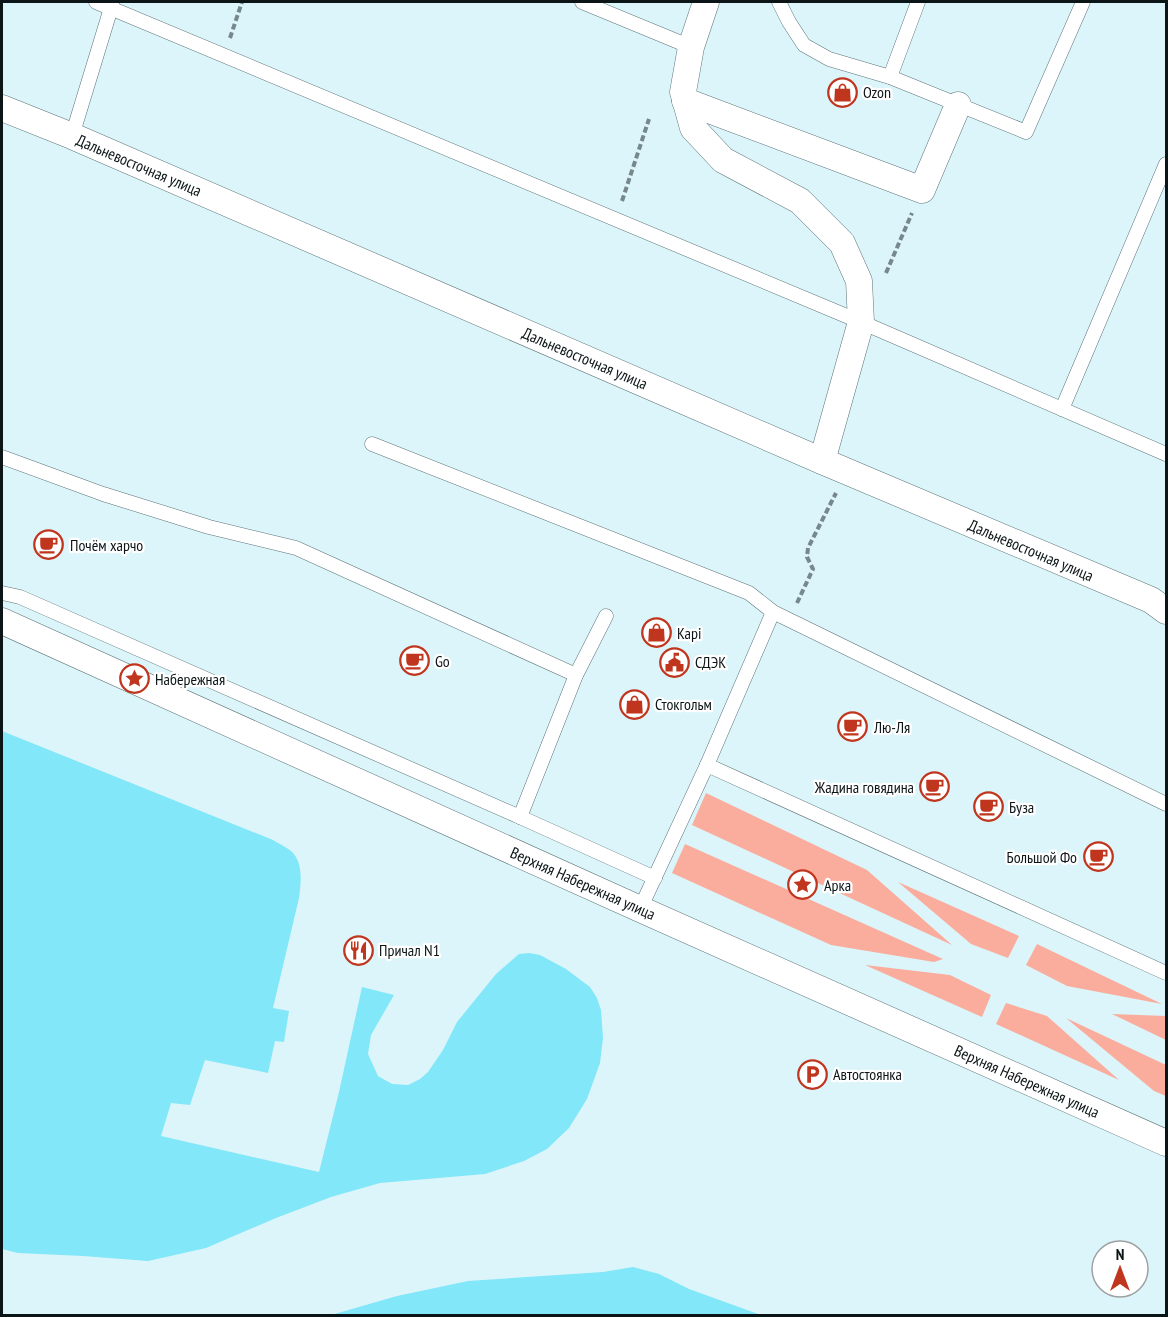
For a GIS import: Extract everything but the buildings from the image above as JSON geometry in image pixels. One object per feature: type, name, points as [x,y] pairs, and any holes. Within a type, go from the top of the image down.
[{"type":"street","points":[[703,2],[691,47],[683,92],[693,128],[723,160],[800,201],[842,243],[859,281],[861,322],[822,461]]},
{"type":"street","points":[[685,101],[922,190],[958,105]]},
{"type":"street","name":"Дальневосточная улица","points":[[2,108],[72,136],[822,461],[1151,600],[1167,611]]},
{"type":"street","name":"Верхняя Набережная улица","points":[[2,621],[640,909],[1167,1143]]},
{"type":"lane","points":[[96,2],[111,5],[223,55],[861,322],[1167,454]]},
{"type":"lane","points":[[582,2],[691,47]]},
{"type":"lane","points":[[779,2],[804,45],[829,58],[890,77],[1026,132],[1083,2]]},
{"type":"lane","points":[[890,77],[918,2]]},
{"type":"lane","points":[[72,136],[111,5]]},
{"type":"lane","points":[[1062,409],[1167,164]]},
{"type":"lane","points":[[372,444],[749,593],[772,612],[1167,804]]},
{"type":"lane","points":[[2,457],[103,494],[209,527],[296,548],[576,675]]},
{"type":"lane","points":[[2,593],[20,597],[655,878]]},
{"type":"lane","points":[[640,909],[707,765],[772,612]]},
{"type":"lane","points":[[520,817],[576,675],[606,616]]},
{"type":"lane","points":[[707,765],[1167,973]]},
{"type":"path","points":[[223,55],[242,2]]},
{"type":"path","points":[[616,219],[649,119]]},
{"type":"path","points":[[886,273],[922,190]]},
{"type":"path","points":[[797,604],[813,569],[807,557],[808,548],[841,484]]},
{"type":"shaded area","points":[[706,793],[867,870],[952,945],[692,825]]},
{"type":"shaded area","points":[[685,844],[943,959],[934,962],[831,945],[672,873]]},
{"type":"shaded area","points":[[898,882],[1019,936],[1008,958],[971,944]]},
{"type":"shaded area","points":[[1037,944],[1162,1004],[1067,986],[1026,965]]},
{"type":"shaded area","points":[[865,965],[950,975],[991,995],[982,1017]]},
{"type":"shaded area","points":[[1006,1003],[1047,1016],[1119,1080],[996,1024]]},
{"type":"shaded area","points":[[1112,1014],[1166,1016],[1166,1040]]},
{"type":"shaded area","points":[[1066,1018],[1166,1065],[1166,1096],[1154,1091]]},
{"type":"water","points":[[2,731],[273,840],[294,854],[299,864],[301,875],[299,898],[273,1008],[289,1011],[284,1042],[275,1041],[268,1073],[205,1060],[190,1105],[171,1103],[161,1136],[319,1172],[362,987],[394,995],[371,1035],[368,1054],[378,1076],[392,1084],[408,1085],[428,1072],[443,1050],[457,1022],[496,974],[519,954],[529,953],[540,955],[566,969],[590,987],[601,1010],[603,1038],[600,1063],[587,1099],[569,1128],[547,1149],[524,1161],[485,1174],[380,1183],[331,1197],[206,1248],[148,1261],[18,1253],[2,1249]]},
{"type":"water","points":[[633,1267],[659,1274],[689,1289],[761,1315],[331,1315],[397,1296],[468,1281],[603,1272]]},
{"type":"place","name":"Ozon","points":[[842,92]]},
{"type":"place","name":"Почём харчо","points":[[49,545]]},
{"type":"place","name":"Kapi","points":[[656,633]]},
{"type":"place","name":"Go","points":[[414,661]]},
{"type":"place","name":"СДЭК","points":[[674,662]]},
{"type":"place","name":"Набережная","points":[[134,679]]},
{"type":"place","name":"Стокгольм","points":[[634,704]]},
{"type":"place","name":"Лю-Ля","points":[[853,727]]},
{"type":"place","name":"Жадина говядина","points":[[935,787]]},
{"type":"place","name":"Буза","points":[[988,807]]},
{"type":"place","name":"Большой Фо","points":[[1098,857]]},
{"type":"place","name":"Арка","points":[[803,885]]},
{"type":"place","name":"Причал N1","points":[[358,950]]},
{"type":"place","name":"Автостоянка","points":[[812,1074]]}]
